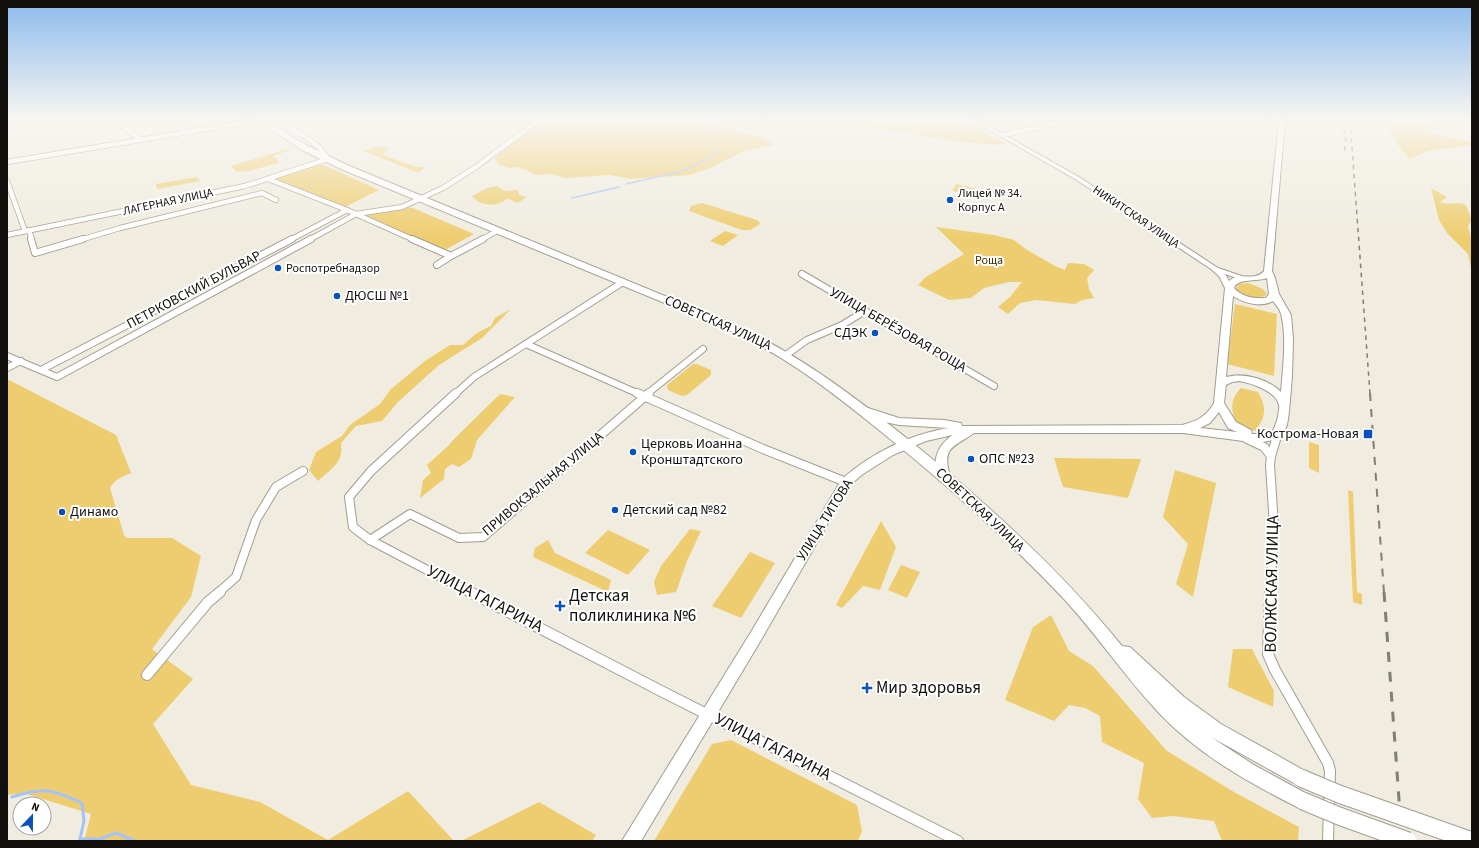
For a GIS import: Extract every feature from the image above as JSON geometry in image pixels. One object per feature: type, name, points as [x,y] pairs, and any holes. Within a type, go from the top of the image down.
[{"type":"main road","name":"СОВЕТСКАЯ УЛИЦА","points":[[328,160],[419,200],[741,331],[786,355],[863,410],[944,476],[1065,590],[1106,638]]},
{"type":"main road","points":[[1183,429],[1206,421],[1213,415],[1219,403],[1230,283],[1234,280],[1256,279],[1264,276],[1268,271],[1278,160]]},
{"type":"main road","points":[[1229,288],[1239,296],[1255,301],[1269,300],[1274,293],[1272,278],[1268,271]]},
{"type":"main road","points":[[1183,429],[1258,439],[1274,435],[1282,427],[1285,405],[1287,319],[1283,306],[1274,293],[1262,284],[1246,279]]},
{"type":"main road","points":[[1220,384],[1230,378],[1250,380],[1272,390],[1280,396],[1285,405]]},
{"type":"main road","points":[[1219,403],[1232,426],[1248,433],[1274,435]]},
{"type":"main road","points":[[863,410],[883,418],[902,422],[948,424],[974,429]]},
{"type":"main road","points":[[944,476],[941,465],[941,456],[945,447],[956,438],[974,429]]},
{"type":"main road","name":"УЛИЦА ТИТОВА","points":[[631,841],[846,482],[861,469],[906,444],[930,435],[947,431],[974,429],[1183,429]]},
{"type":"main road","points":[[1106,638],[1133,660],[1178,702],[1215,730],[1301,778],[1339,794],[1472,841]]},
{"type":"main road","points":[[1106,638],[1125,663],[1166,709],[1204,742],[1255,777],[1302,801],[1408,841]]},
{"type":"street","points":[[7,162],[22,160]]},
{"type":"street","name":"ЛАГЕРНАЯ УЛИЦА","points":[[7,235],[245,186],[328,160]]},
{"type":"street","points":[[354,213],[397,208],[419,200],[460,178],[488,160]]},
{"type":"street","name":"НИКИТСКАЯ УЛИЦА","points":[[1045,160],[1081,181],[1213,268]]},
{"type":"street","points":[[268,179],[354,213],[451,256]]},
{"type":"street","points":[[7,181],[36,253],[120,228],[262,194],[276,200]]},
{"type":"street","name":"ПЕТРКОВСКИЙ БУЛЬВАР","points":[[7,356],[57,377],[313,238],[354,213]]},
{"type":"street","name":"ПЕТРКОВСКИЙ БУЛЬВАР","points":[[41,370],[354,213]]},
{"type":"street","points":[[436,265],[496,231]]},
{"type":"street","points":[[1213,268],[1246,279]]},
{"type":"street","points":[[1213,268],[1222,275],[1229,288]]},
{"type":"street","name":"УЛИЦА БЕРЁЗОВАЯ РОЩА","points":[[802,274],[994,386]]},
{"type":"street","name":"УЛИЦА ГАГАРИНА","points":[[623,282],[474,377],[370,470],[349,497],[353,527],[370,540],[958,841]]},
{"type":"street","points":[[786,355],[807,340],[842,325],[865,311]]},
{"type":"street","points":[[526,344],[763,449],[846,482]]},
{"type":"street","name":"ПРИВОКЗАЛЬНАЯ УЛИЦА","points":[[370,540],[410,514],[459,538],[483,537],[645,396],[703,350]]},
{"type":"street","points":[[7,368],[21,361]]},
{"type":"street","points":[[1232,426],[1242,436],[1264,447],[1271,456]]},
{"type":"street","name":"ВОЛЖСКАЯ УЛИЦА","points":[[1274,435],[1270,465],[1274,526],[1269,604],[1268,654],[1282,683],[1328,764],[1330,771],[1328,841]]},
{"type":"street","points":[[147,675],[208,602],[236,577],[256,520],[276,486],[303,471]]},
{"type":"green space","points":[[253,160],[277,160],[278,163],[250,171],[237,172],[231,166]]},
{"type":"green space","points":[[385,160],[396,160],[416,167],[425,167],[419,172]]},
{"type":"green space","points":[[496,160],[727,160],[710,168],[690,175],[631,179],[610,175],[565,178],[551,174],[537,175],[518,167],[509,168],[498,164]]},
{"type":"green space","points":[[319,163],[379,190],[345,207],[273,179]]},
{"type":"green space","points":[[197,177],[200,181],[157,189],[156,184]]},
{"type":"green space","points":[[956,184],[985,191],[981,197],[952,191]]},
{"type":"green space","points":[[497,186],[505,191],[518,190],[519,195],[526,197],[516,203],[508,198],[500,203],[485,204],[475,200],[472,196],[487,188]]},
{"type":"green space","points":[[1431,188],[1447,197],[1440,202],[1466,205],[1472,220],[1468,226],[1472,241],[1472,272],[1468,254],[1447,233],[1439,220]]},
{"type":"green space","points":[[702,203],[757,220],[760,223],[750,230],[742,230],[689,211],[691,206]]},
{"type":"green space","points":[[404,207],[413,208],[474,234],[443,251],[363,215]]},
{"type":"green space","name":"Роща","points":[[936,227],[994,235],[1014,240],[1027,250],[1065,270],[1068,263],[1084,264],[1094,270],[1087,278],[1089,289],[1094,298],[1082,300],[1075,304],[1036,300],[1020,303],[1008,314],[998,307],[1010,297],[1022,282],[1009,282],[984,288],[971,298],[949,300],[918,285],[926,277],[964,254]]},
{"type":"green space","points":[[725,231],[738,235],[723,246],[710,241]]},
{"type":"green space","points":[[1248,283],[1263,289],[1267,294],[1265,296],[1253,298],[1241,294],[1236,288],[1239,284]]},
{"type":"green space","points":[[1235,304],[1277,314],[1274,376],[1227,364]]},
{"type":"green space","points":[[511,309],[482,338],[439,365],[398,402],[382,421],[356,426],[341,443],[340,456],[336,465],[318,481],[309,470],[316,452],[342,436],[350,425],[380,404],[391,389],[425,361],[450,345],[463,345],[477,333],[491,326],[495,318]]},
{"type":"green space","points":[[693,364],[697,364],[711,370],[711,375],[687,395],[682,396],[668,390],[667,385]]},
{"type":"green space","points":[[7,379],[116,435],[131,473],[116,480],[110,488],[124,535],[127,538],[172,538],[201,556],[191,597],[152,649],[193,679],[153,724],[191,785],[260,802],[328,840],[408,791],[454,841],[84,841],[91,814],[52,802],[52,796],[34,796],[24,793],[7,795]]},
{"type":"green space","points":[[1241,388],[1258,392],[1263,403],[1263,417],[1255,431],[1237,425],[1235,420],[1232,406],[1234,397]]},
{"type":"green space","points":[[500,394],[515,397],[477,440],[471,459],[459,467],[452,464],[445,469],[444,479],[420,498],[423,480],[431,473],[427,465]]},
{"type":"green space","points":[[1309,442],[1319,445],[1319,473],[1309,468]]},
{"type":"green space","points":[[1054,458],[1141,459],[1128,498],[1063,487]]},
{"type":"green space","points":[[1175,470],[1216,483],[1193,597],[1176,584],[1188,544],[1163,517]]},
{"type":"green space","points":[[1348,490],[1353,492],[1357,592],[1362,594],[1362,605],[1353,602]]},
{"type":"green space","points":[[881,521],[896,547],[880,590],[863,586],[842,608],[836,605]]},
{"type":"green space","points":[[690,529],[701,531],[687,561],[676,592],[657,595],[654,582],[661,566]]},
{"type":"green space","points":[[608,530],[650,550],[628,575],[585,553]]},
{"type":"green space","points":[[548,540],[555,553],[611,580],[608,592],[533,557],[535,548]]},
{"type":"green space","points":[[750,552],[775,563],[741,618],[712,606]]},
{"type":"green space","points":[[901,565],[920,572],[907,598],[888,590]]},
{"type":"green space","points":[[1051,615],[1069,651],[1093,666],[1167,751],[1234,792],[1299,827],[1298,841],[1222,841],[1214,821],[1173,816],[1152,818],[1138,799],[1144,763],[1102,742],[1100,716],[1085,708],[1069,705],[1054,721],[1005,700],[1033,627]]},
{"type":"green space","points":[[1233,649],[1252,649],[1274,691],[1273,707],[1228,687]]},
{"type":"green space","points":[[731,740],[857,805],[862,831],[858,841],[654,841],[712,744]]},
{"type":"green space","points":[[539,802],[596,835],[592,841],[461,841]]},
{"type":"waterway","points":[[626,184],[683,171],[706,160]]},
{"type":"waterway","points":[[572,198],[619,187]]},
{"type":"waterway","points":[[16,796],[40,791],[55,792],[63,795],[82,803],[84,821],[80,839],[100,839],[116,833],[135,841]]},
{"type":"railway","points":[[1353,160],[1370,394]]},
{"type":"railway","points":[[1370,393],[1384,593]]},
{"type":"railway","points":[[1384,592],[1402,841]]},
{"type":"place","name":"Лицей № 34. Корпус А","points":[[950,200]]},
{"type":"place","name":"Роспотребнадзор","points":[[278,268]]},
{"type":"place","name":"ДЮСШ №1","points":[[337,296]]},
{"type":"place","name":"СДЭК","points":[[875,333]]},
{"type":"place","name":"Кострома-Новая","points":[[1368,434]]},
{"type":"place","name":"Церковь Иоанна Кронштадтского","points":[[633,452]]},
{"type":"place","name":"ОПС №23","points":[[971,459]]},
{"type":"place","name":"Детский сад №82","points":[[615,510]]},
{"type":"place","name":"Динамо","points":[[62,512]]},
{"type":"place","name":"Детская поликлиника №6","points":[[560,606]]},
{"type":"place","name":"Мир здоровья","points":[[867,688]]}]
